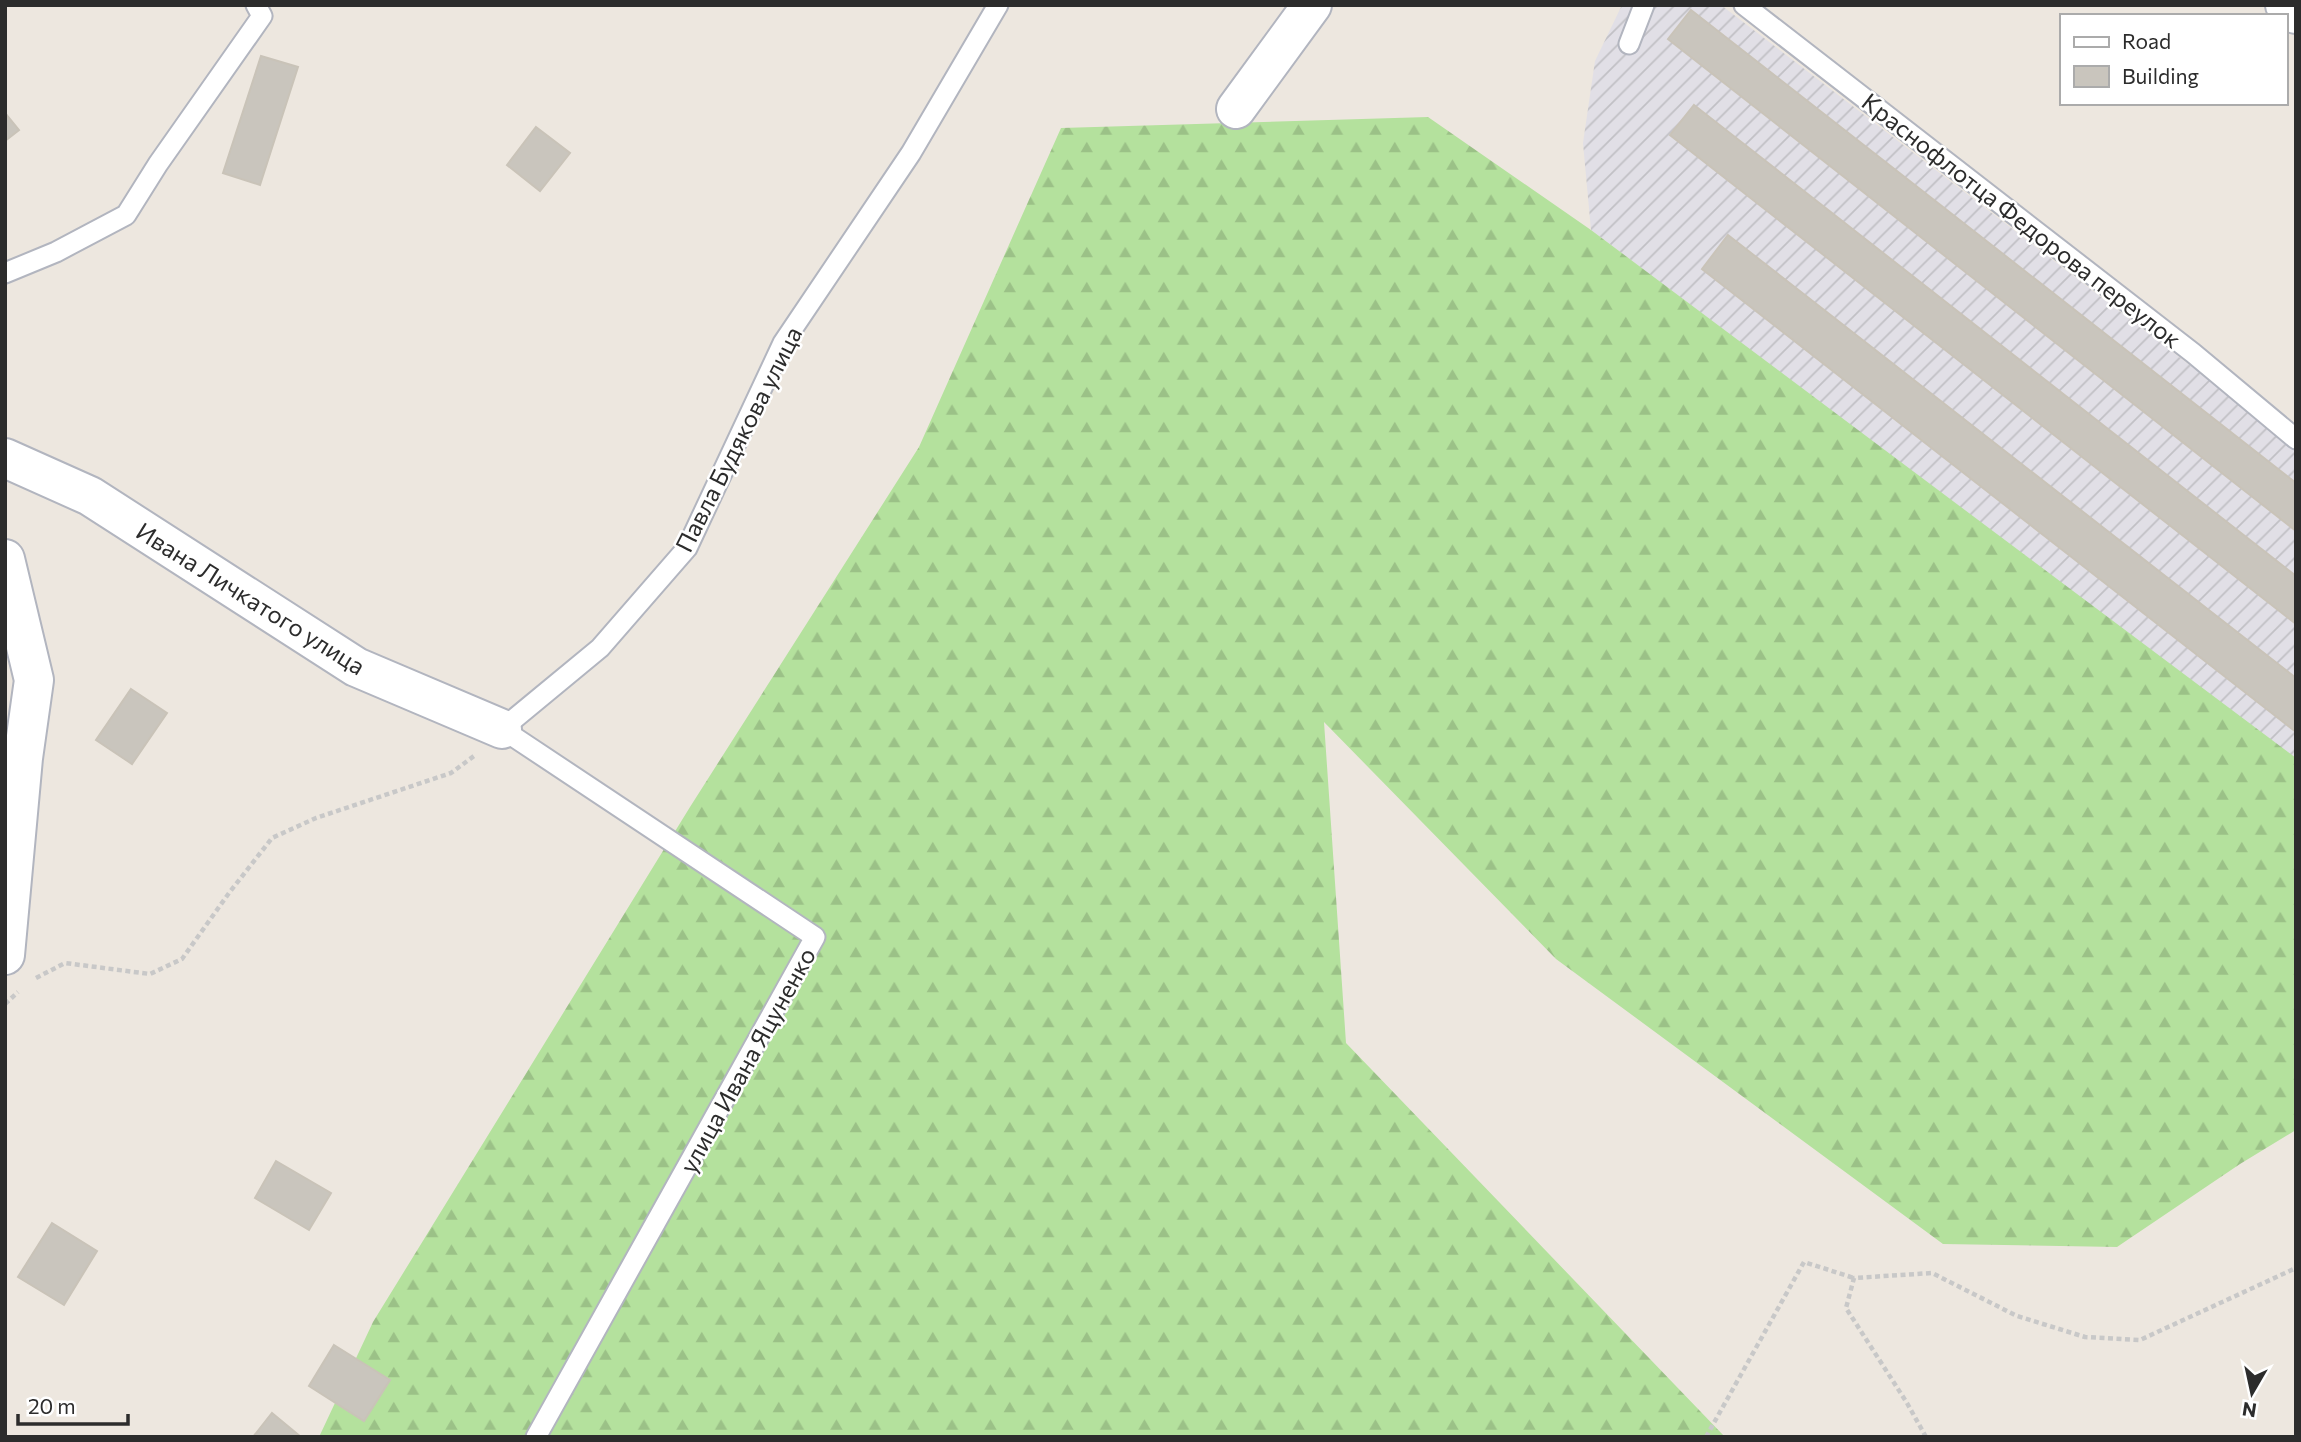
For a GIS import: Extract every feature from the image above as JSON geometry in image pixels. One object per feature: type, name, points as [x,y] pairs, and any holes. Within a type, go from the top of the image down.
[{"type":"street","points":[[1236,109],[1312,5]]},
{"type":"street","points":[[2285,5],[2296,13]]},
{"type":"street","name":"Ивана Личкатого улица","points":[[5,458],[90,496],[356,667],[502,729]]},
{"type":"street","points":[[5,559],[34,680],[23,758],[14,970]]},
{"type":"lane","points":[[5,273],[56,252],[126,215],[158,164],[262,16],[256,5]]},
{"type":"lane","name":"Павла Будякова улица","points":[[502,729],[600,648],[687,548],[783,343],[911,153],[999,5]]},
{"type":"lane","points":[[1629,44],[1644,5]]},
{"type":"lane","name":"Краснофлотца Федорова переулок","points":[[1744,5],[2193,353],[2296,439]]},
{"type":"lane","name":"улица Ивана Яцуненко","points":[[502,729],[815,937],[536,1437]]},
{"type":"path","points":[[34,979],[65,963],[150,974],[183,959],[229,892],[272,838],[316,818],[451,772],[479,753],[502,729]]},
{"type":"path","points":[[5,1004],[14,970]]},
{"type":"path","points":[[1706,1437],[1804,1262],[1854,1278],[1932,1273],[2029,1319],[2085,1337],[2140,1340],[2296,1268]]},
{"type":"path","points":[[1854,1278],[1846,1308],[1926,1437]]},
{"type":"shaded area","points":[[1622,5],[1721,5],[2296,447],[2296,761],[1591,230],[1583,143],[1595,61]]},
{"type":"green space","points":[[1428,117],[1591,230],[2296,758],[2296,1130],[2240,1164],[2117,1247],[1943,1244],[1556,959],[1324,722],[1346,1043],[1725,1437],[319,1437],[373,1322],[690,807],[919,447],[1061,128]]},
{"type":"building","points":[[1691,10],[2296,483],[2296,531],[1668,39]]},
{"type":"building","points":[[261,56],[298,67],[260,185],[223,173]]},
{"type":"building","points":[[1694,105],[2296,576],[2296,624],[1670,135]]},
{"type":"building","points":[[5,113],[19,130],[5,141]]},
{"type":"building","points":[[536,127],[570,153],[540,191],[507,165]]},
{"type":"building","points":[[1728,235],[2296,678],[2296,732],[1702,269]]},
{"type":"building","points":[[131,689],[167,713],[132,764],[96,740]]},
{"type":"building","points":[[276,1161],[331,1193],[309,1230],[255,1198]]},
{"type":"building","points":[[52,1223],[97,1251],[64,1305],[18,1277]]},
{"type":"building","points":[[334,1345],[390,1380],[364,1421],[309,1386]]},
{"type":"building","points":[[272,1413],[301,1437],[253,1437]]}]
